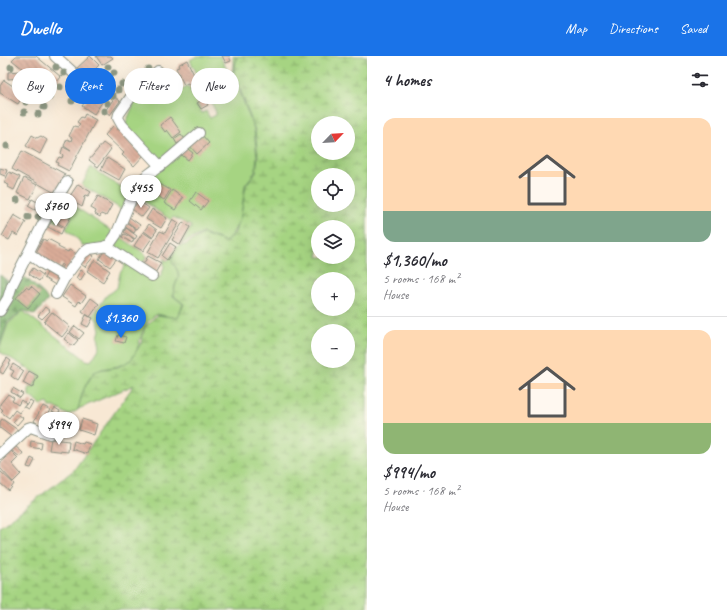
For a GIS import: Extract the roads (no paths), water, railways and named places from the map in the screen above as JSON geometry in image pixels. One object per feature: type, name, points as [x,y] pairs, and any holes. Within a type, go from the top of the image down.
[{"type":"street","points":[[55,56],[68,68]]},
{"type":"street","points":[[126,104],[118,118],[122,125],[160,166]]},
{"type":"street","points":[[56,294],[65,277],[86,250],[109,245],[116,234],[132,197],[145,177],[199,133]]},
{"type":"street","points":[[0,310],[8,298],[12,285],[51,208],[67,182]]},
{"type":"street","points":[[106,246],[152,276]]},
{"type":"street","points":[[29,254],[65,277]]},
{"type":"street","points":[[0,454],[28,428],[31,427],[50,434]]}]
